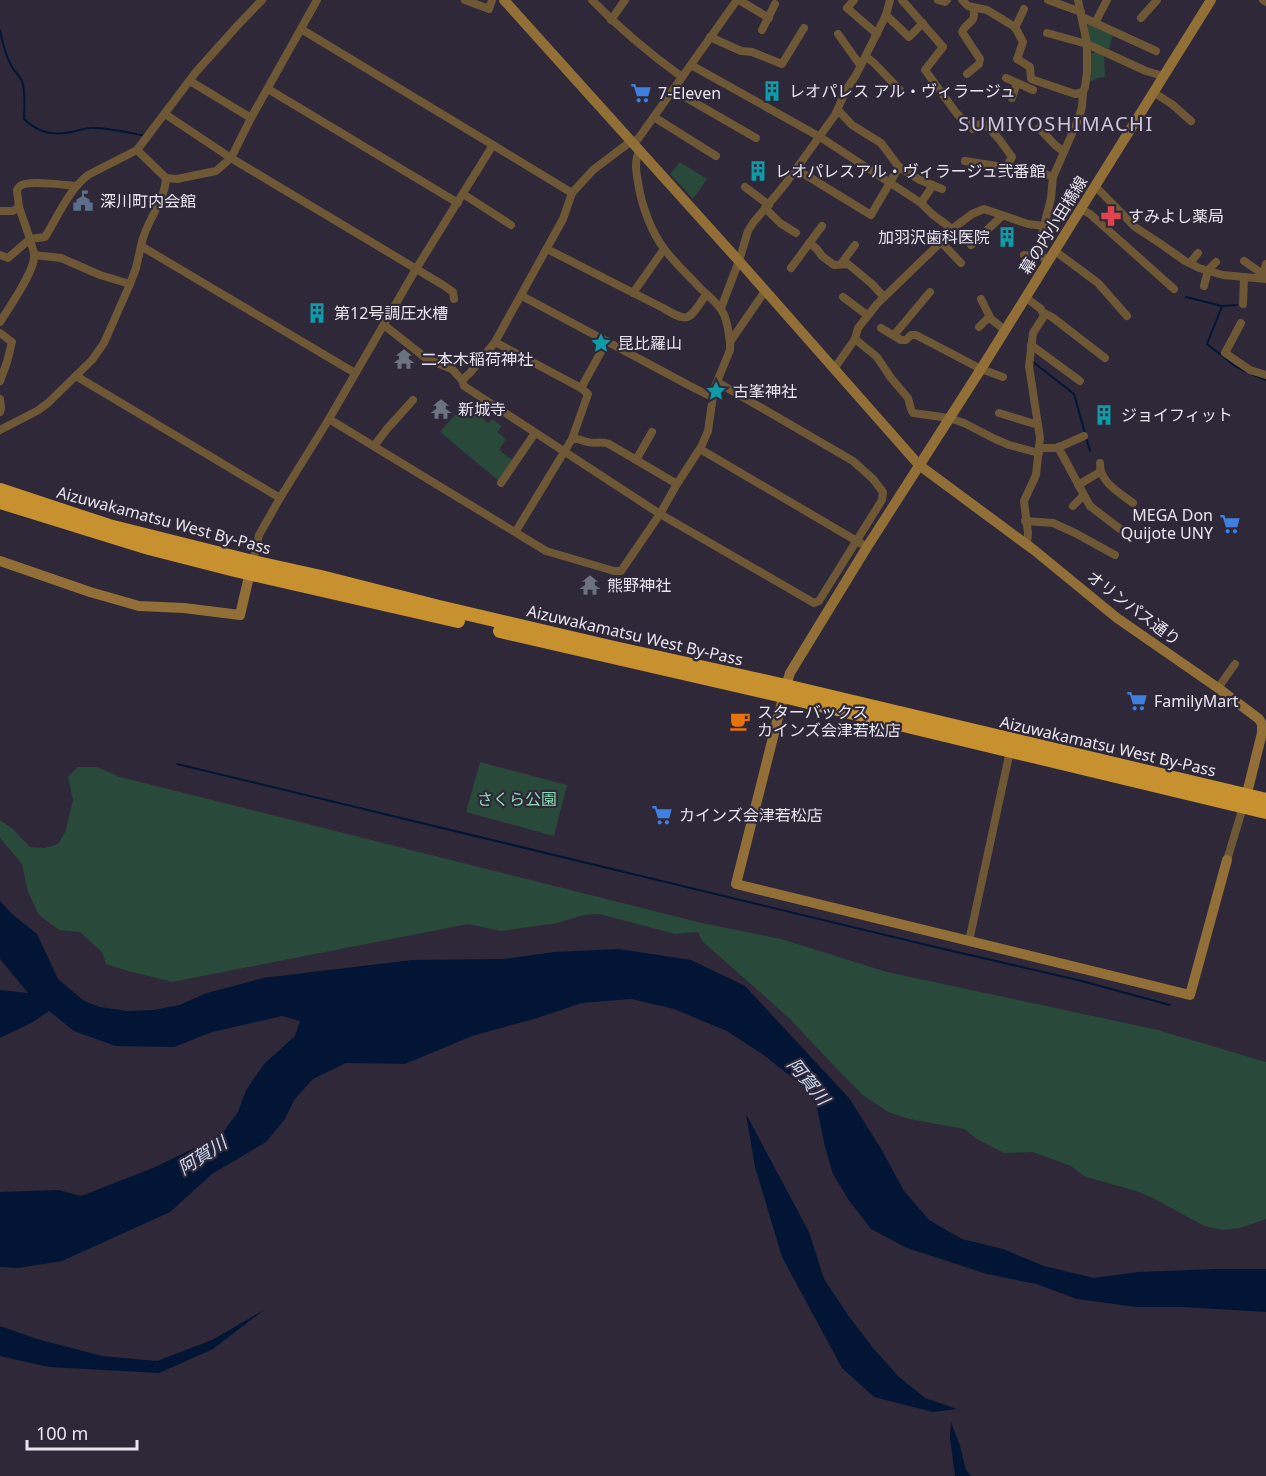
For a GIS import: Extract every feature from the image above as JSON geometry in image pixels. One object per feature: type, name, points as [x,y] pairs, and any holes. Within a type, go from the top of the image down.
[{"type":"highway","name":"Aizuwakamatsu West By-Pass","points":[[0,490],[109,526],[251,568]]},
{"type":"highway","name":"Aizuwakamatsu West By-Pass","points":[[0,502],[149,548],[251,568],[321,577],[610,647],[1010,751],[1245,801],[1266,800]]},
{"type":"highway","name":"Aizuwakamatsu West By-Pass","points":[[784,691],[1245,801],[1266,812]]},
{"type":"street","points":[[0,255],[8,258],[30,239],[45,237],[75,186],[88,175],[137,150],[190,81],[262,0]]},
{"type":"street","points":[[137,150],[166,178],[177,179],[216,171],[231,158],[317,0]]},
{"type":"street","points":[[465,0],[489,9],[492,0]]},
{"type":"street","name":"オリンパス通り","points":[[504,0],[919,465],[1027,544],[1117,618],[1263,721],[1245,801]]},
{"type":"street","points":[[592,0],[611,20],[682,78]]},
{"type":"street","points":[[611,20],[626,0]]},
{"type":"street","points":[[329,418],[546,550],[614,571],[621,571],[700,449],[711,418],[712,397],[730,350],[727,323],[721,308],[664,249],[644,211],[639,193],[636,146],[638,139],[738,0],[769,18]]},
{"type":"street","points":[[854,0],[847,9],[877,34]]},
{"type":"street","points":[[721,308],[748,231],[838,110],[846,90],[866,57],[886,15],[890,0]]},
{"type":"street","points":[[902,0],[943,46],[925,70],[957,114],[973,129],[980,124],[986,125],[999,139],[1012,157],[1006,168]]},
{"type":"street","points":[[938,0],[945,2],[947,0]]},
{"type":"street","points":[[962,0],[968,6],[987,10],[1015,28],[1023,42],[1017,59],[1030,67],[1031,79],[1075,94],[1083,92]]},
{"type":"street","points":[[1048,0],[1156,51]]},
{"type":"street","points":[[1024,255],[1043,259],[1044,226],[1051,198],[1053,177],[1082,107],[1087,72],[1087,44],[1078,0]]},
{"type":"street","points":[[1095,23],[1107,0]]},
{"type":"street","name":"幕の内小田橋線","points":[[969,941],[736,884],[784,691],[790,673],[1005,330],[1025,297],[1043,259],[1054,251],[1211,0]]},
{"type":"street","points":[[1141,18],[1154,1]]},
{"type":"street","points":[[762,30],[775,4]]},
{"type":"street","points":[[967,74],[979,64],[980,59],[962,32],[975,16],[973,7]]},
{"type":"street","points":[[1015,28],[1024,9]]},
{"type":"street","points":[[886,15],[909,37],[923,23]]},
{"type":"street","points":[[710,37],[741,51],[752,52],[782,64],[804,27]]},
{"type":"street","points":[[301,30],[572,193]]},
{"type":"street","points":[[1047,33],[1087,44],[1146,71],[1163,76]]},
{"type":"street","points":[[838,34],[860,65]]},
{"type":"street","points":[[866,57],[900,90]]},
{"type":"street","points":[[690,65],[820,137],[921,203],[952,229]]},
{"type":"street","points":[[1006,78],[1032,94],[1036,80]]},
{"type":"street","points":[[190,81],[251,118]]},
{"type":"street","points":[[1012,98],[1017,83]]},
{"type":"street","points":[[268,89],[458,202]]},
{"type":"street","points":[[673,90],[756,138]]},
{"type":"street","points":[[1153,92],[1191,121]]},
{"type":"street","points":[[838,110],[852,125],[881,143],[899,168],[942,189]]},
{"type":"street","points":[[165,114],[231,158],[453,292],[454,299]]},
{"type":"street","points":[[654,117],[716,156]]},
{"type":"street","points":[[1040,128],[1063,151]]},
{"type":"street","points":[[0,561],[139,606],[184,608],[240,615],[259,535],[416,269],[493,145]]},
{"type":"street","points":[[462,380],[495,342],[563,219],[572,193],[593,170],[626,145],[636,146]]},
{"type":"street","points":[[965,161],[1042,173],[1053,177]]},
{"type":"street","points":[[796,169],[871,215],[899,168]]},
{"type":"street","points":[[0,430],[48,403],[92,360],[104,343],[130,284],[144,233],[162,196],[166,178]]},
{"type":"street","points":[[0,322],[4,308],[19,292],[34,261],[30,239],[19,207],[17,190],[21,185],[27,183],[75,186]]},
{"type":"street","points":[[921,203],[933,185]]},
{"type":"street","points":[[1095,186],[1135,227],[1190,263],[1223,275],[1264,278]]},
{"type":"street","points":[[746,187],[767,206],[780,223],[796,232]]},
{"type":"street","points":[[463,194],[512,225]]},
{"type":"street","points":[[0,211],[14,211],[19,207]]},
{"type":"street","points":[[834,369],[855,339],[858,328],[867,315],[952,229],[979,210],[984,209],[1028,224],[1044,226]]},
{"type":"street","points":[[1081,209],[1090,214],[1174,289]]},
{"type":"street","points":[[971,245],[1002,216]]},
{"type":"street","points":[[791,268],[822,226]]},
{"type":"street","points":[[941,242],[961,263]]},
{"type":"street","points":[[809,243],[834,265],[848,264],[884,297]]},
{"type":"street","points":[[841,264],[855,245]]},
{"type":"street","points":[[141,246],[355,373]]},
{"type":"street","points":[[546,249],[685,319],[690,317],[706,295]]},
{"type":"street","points":[[633,293],[664,249]]},
{"type":"street","points":[[1054,251],[1098,283],[1127,316]]},
{"type":"street","points":[[1190,263],[1198,253]]},
{"type":"street","points":[[34,255],[61,258],[100,275],[130,284]]},
{"type":"street","points":[[1204,286],[1208,270],[1216,262]]},
{"type":"street","points":[[1234,276],[1242,264],[1264,278]]},
{"type":"street","points":[[1264,278],[1266,264]]},
{"type":"street","points":[[1243,304],[1244,277]]},
{"type":"street","points":[[730,342],[765,291]]},
{"type":"street","points":[[894,335],[930,292]]},
{"type":"street","points":[[522,296],[712,397]]},
{"type":"street","points":[[843,297],[867,315]]},
{"type":"street","points":[[1025,297],[1105,358]]},
{"type":"street","points":[[981,299],[989,317],[1005,330]]},
{"type":"street","points":[[1027,544],[1024,501],[1036,475],[1040,438],[1029,366],[1033,333],[1044,313]]},
{"type":"street","points":[[979,327],[989,317]]},
{"type":"street","points":[[1241,323],[1225,352],[1250,370],[1266,375]]},
{"type":"street","points":[[384,325],[434,364],[452,369],[462,380],[464,386],[660,514],[814,603],[819,601],[882,500],[883,492],[873,479],[853,461],[717,382]]},
{"type":"street","points":[[881,328],[906,340],[911,335],[916,335],[981,369],[1004,377]]},
{"type":"street","points":[[0,333],[12,342],[0,381]]},
{"type":"street","points":[[855,339],[877,357],[908,398],[910,409],[914,413],[949,418],[1009,445],[1039,451],[1058,447],[1084,436]]},
{"type":"street","points":[[581,388],[607,341]]},
{"type":"street","points":[[495,342],[581,388],[588,394],[572,439],[516,531]]},
{"type":"street","points":[[1031,345],[1080,381]]},
{"type":"street","points":[[76,376],[280,498]]},
{"type":"street","points":[[0,399],[0,412]]},
{"type":"street","points":[[374,446],[413,400]]},
{"type":"street","points":[[999,413],[1038,425]]},
{"type":"street","points":[[636,460],[652,432]]},
{"type":"street","points":[[501,483],[536,433]]},
{"type":"street","points":[[572,439],[576,438],[591,443],[602,441],[677,484]]},
{"type":"street","points":[[1058,447],[1090,506],[1120,530]]},
{"type":"street","points":[[700,449],[867,547]]},
{"type":"street","points":[[1078,485],[1100,467],[1109,484],[1133,503]]},
{"type":"street","points":[[1073,506],[1084,495]]},
{"type":"street","points":[[1025,521],[1053,522],[1115,555]]},
{"type":"street","points":[[1218,688],[1235,664]]},
{"type":"street","points":[[1010,751],[969,941],[1190,995],[1245,801]]},
{"type":"green space","points":[[1087,21],[1113,34],[1109,49],[1089,41]]},
{"type":"green space","points":[[1097,52],[1104,55],[1105,77],[1089,82],[1090,54]]},
{"type":"green space","points":[[680,162],[707,179],[693,199],[670,174]]},
{"type":"green space","points":[[458,411],[480,416],[488,423],[492,419],[502,426],[497,432],[506,439],[499,450],[514,461],[499,481],[440,432]]},
{"type":"green space","name":"さくら公園","points":[[480,762],[567,785],[554,836],[466,812]]},
{"type":"green space","points":[[78,767],[97,767],[120,777],[702,923],[781,939],[887,972],[1158,1030],[1266,1062],[1266,1219],[1240,1228],[1223,1230],[1204,1226],[1153,1198],[1084,1176],[1071,1166],[1033,1152],[1004,1153],[977,1139],[964,1129],[910,1119],[888,1112],[863,1095],[789,1018],[702,941],[698,932],[675,934],[599,914],[501,931],[468,924],[172,982],[106,964],[102,952],[80,932],[59,930],[39,915],[28,892],[22,864],[0,838],[0,820],[13,829],[30,847],[45,848],[58,844],[66,830],[73,800],[68,777]]},
{"type":"water","name":"阿賀川","points":[[0,901],[37,934],[58,979],[84,1001],[100,1007],[127,1011],[153,1010],[179,1005],[207,993],[263,978],[412,960],[504,959],[554,952],[619,949],[691,960],[745,986],[849,1098],[904,1191],[929,1220],[962,1239],[1003,1249],[1044,1266],[1094,1278],[1138,1272],[1266,1269],[1266,1312],[1183,1307],[1136,1307],[1077,1299],[1036,1284],[987,1274],[907,1248],[871,1229],[848,1199],[833,1174],[817,1108],[810,1094],[794,1079],[765,1056],[727,1031],[674,1009],[631,999],[582,1003],[472,1036],[405,1064],[346,1063],[313,1079],[294,1100],[285,1119],[266,1142],[212,1174],[170,1212],[62,1261],[18,1268],[0,1267],[0,1192],[58,1190],[81,1196],[153,1168],[203,1144],[224,1131],[238,1112],[246,1090],[264,1064],[295,1036],[300,1021],[282,1016],[212,1032],[174,1047],[115,1046],[74,1031],[49,1011],[31,1023],[0,1038],[0,990],[28,993],[0,959]]},
{"type":"water","points":[[746,1114],[809,1232],[824,1279],[848,1315],[899,1377],[925,1398],[957,1409],[933,1412],[874,1397],[842,1368],[782,1257],[755,1167]]},
{"type":"water","points":[[264,1310],[213,1349],[159,1373],[49,1367],[0,1356],[0,1326],[37,1339],[102,1356],[157,1361],[212,1340]]},
{"type":"water","points":[[951,1422],[966,1470],[971,1476],[955,1476],[950,1438]]},
{"type":"waterway","points":[[0,30],[9,61],[22,81],[24,119],[29,123],[40,130],[52,133],[96,128],[146,136]]},
{"type":"waterway","points":[[1186,297],[1222,306],[1237,305]]},
{"type":"waterway","points":[[1222,306],[1207,344],[1235,366],[1247,372]]},
{"type":"waterway","points":[[1033,362],[1074,394],[1090,451]]},
{"type":"waterway","points":[[1252,374],[1266,380]]},
{"type":"waterway","points":[[177,764],[1078,980],[1170,1005]]},
{"type":"place","name":"レオパレス アル・ヴィラージュ","points":[[772,91]]},
{"type":"place","name":"7-Eleven","points":[[641,93]]},
{"type":"place","name":"レオパレスアル・ヴィラージュ弐番館","points":[[758,171]]},
{"type":"place","name":"深川町内会館","points":[[83,201]]},
{"type":"place","name":"すみよし薬局","points":[[1111,216]]},
{"type":"place","name":"加羽沢歯科医院","points":[[1007,237]]},
{"type":"place","name":"第12号調圧水槽","points":[[317,313]]},
{"type":"place","name":"昆比羅山","points":[[601,343]]},
{"type":"place","name":"二本木稲荷神社","points":[[404,359]]},
{"type":"place","name":"古峯神社","points":[[716,391]]},
{"type":"place","name":"新城寺","points":[[441,409]]},
{"type":"place","name":"ジョイフィット","points":[[1104,415]]},
{"type":"place","name":"MEGA Don Quijote UNY","points":[[1230,524]]},
{"type":"place","name":"熊野神社","points":[[590,585]]},
{"type":"place","name":"FamilyMart","points":[[1137,701]]},
{"type":"place","name":"スターバックス カインズ会津若松店","points":[[740,721]]},
{"type":"place","name":"カインズ会津若松店","points":[[662,815]]},
{"type":"district","name":"SUMIYOSHIMACHI","points":[[1056,123]]}]
